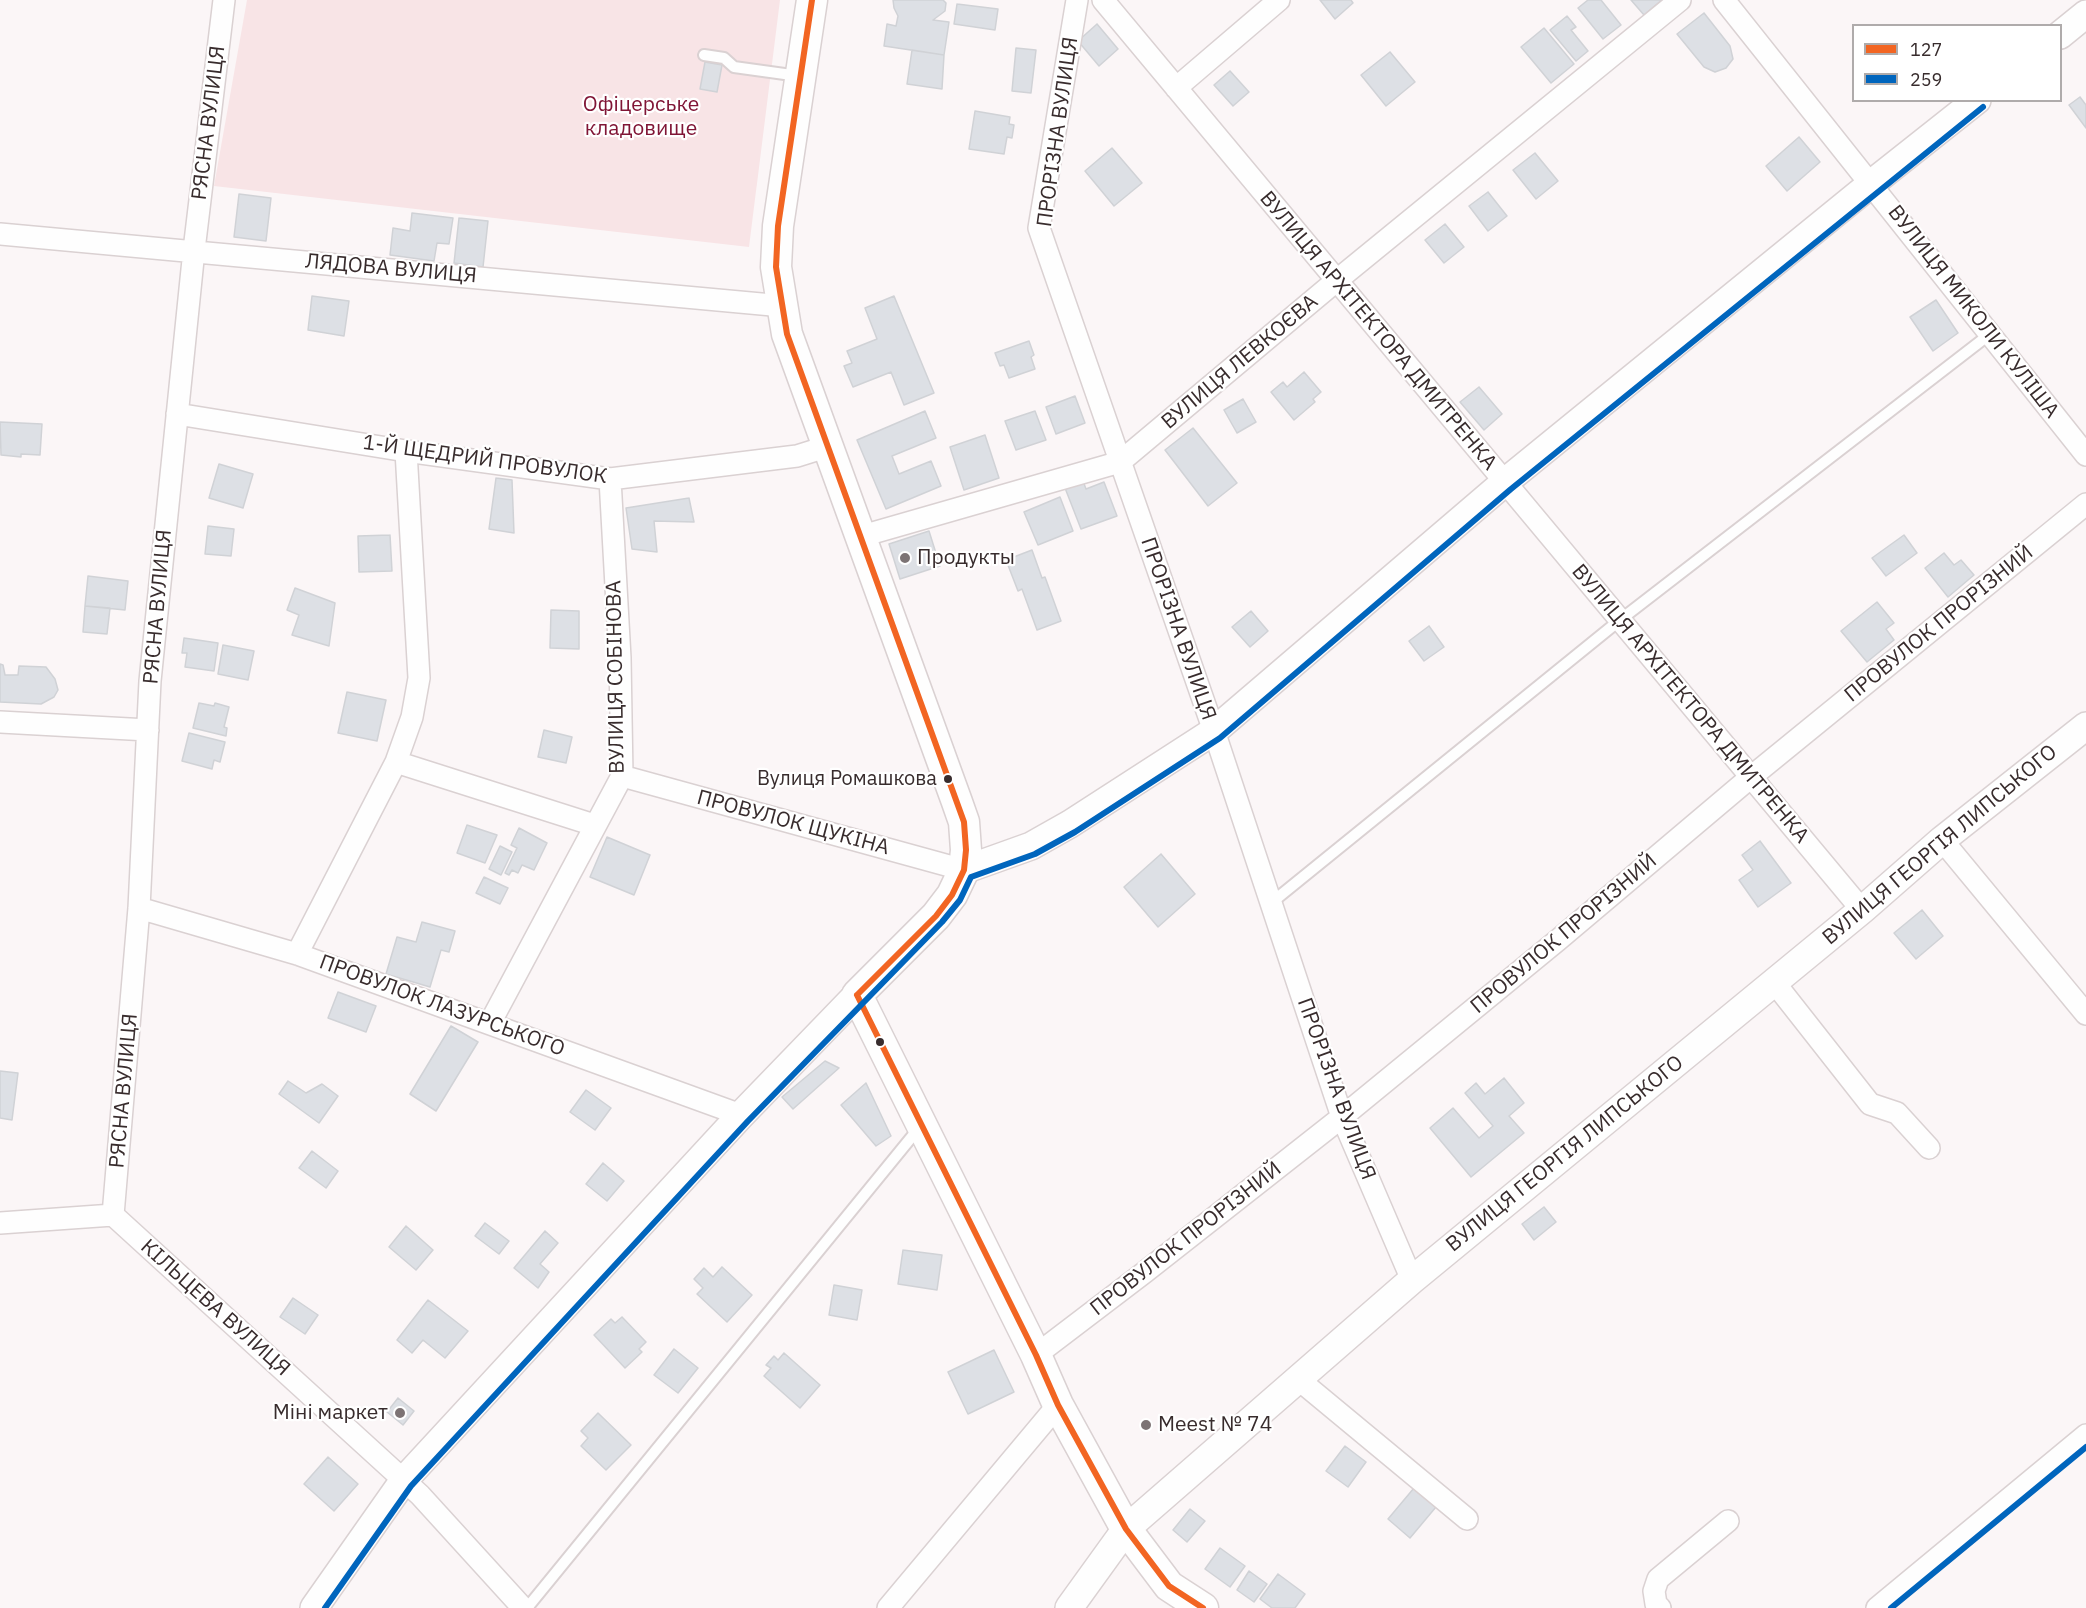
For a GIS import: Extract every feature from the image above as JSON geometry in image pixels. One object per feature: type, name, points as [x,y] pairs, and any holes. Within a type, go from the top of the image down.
[{"type":"main road","points":[[812,0],[778,226],[776,267],[787,334],[964,822],[966,850],[964,870],[952,895],[936,915],[857,994],[1036,1355],[1058,1405],[1126,1529],[1169,1586],[1203,1608]]},
{"type":"street","name":"РЯСНА ВУЛИЦЯ","points":[[113,1215],[139,908],[150,681],[194,250],[224,0]]},
{"type":"street","name":"ПРОРІЗНА ВУЛИЦЯ","points":[[1077,0],[1039,228],[1214,731],[1342,1117],[1412,1280]]},
{"type":"street","name":"ВУЛИЦЯ АРХІТЕКТОРА ДМИТРЕНКА","points":[[1102,0],[1862,910]]},
{"type":"street","points":[[1176,88],[1279,0]]},
{"type":"street","name":"ВУЛИЦЯ ЛЕВКОЄВА","points":[[862,536],[1120,462],[1336,280],[1680,0]]},
{"type":"street","name":"ВУЛИЦЯ МИКОЛИ КУЛІША","points":[[1724,0],[2086,455]]},
{"type":"street","points":[[2062,33],[2086,14]]},
{"type":"street","points":[[964,870],[1031,846],[1070,824],[1214,731],[1505,482],[1974,102]]},
{"type":"street","name":"ЛЯДОВА ВУЛИЦЯ","points":[[0,234],[194,250],[783,306]]},
{"type":"street","name":"1-Й ЩЕДРИЙ ПРОВУЛОК","points":[[177,414],[406,451],[610,479],[797,456],[829,447]]},
{"type":"street","points":[[297,954],[396,762],[412,717],[419,678],[406,451]]},
{"type":"street","name":"ВУЛИЦЯ СОБІНОВА","points":[[490,1023],[622,776],[620,658],[610,479]]},
{"type":"street","name":"ПРОВУЛОК ПРОРІЗНИЙ","points":[[1036,1355],[1342,1117],[1558,940],[1751,777],[2086,504]]},
{"type":"street","points":[[0,722],[148,730]]},
{"type":"street","name":"ВУЛИЦЯ ГЕОРГІЯ ЛИПСЬКОГО","points":[[1069,1608],[1126,1529],[1412,1280],[1862,910],[1942,840],[2086,726]]},
{"type":"street","points":[[396,762],[594,825]]},
{"type":"street","name":"ПРОВУЛОК ЩУКІНА","points":[[622,776],[964,870]]},
{"type":"street","points":[[1942,840],[2086,1014]]},
{"type":"street","name":"ПРОВУЛОК ЛАЗУРСЬКОГО","points":[[139,908],[297,954],[741,1114]]},
{"type":"street","points":[[1774,982],[1869,1104],[1896,1113],[1929,1148]]},
{"type":"street","points":[[314,1608],[404,1480],[741,1114],[857,994]]},
{"type":"street","points":[[0,1222],[113,1215]]},
{"type":"street","name":"КІЛЬЦЕВА ВУЛИЦЯ","points":[[113,1215],[404,1480],[525,1608]]},
{"type":"street","points":[[1299,1379],[1467,1519]]},
{"type":"street","points":[[888,1608],[1058,1405]]},
{"type":"street","points":[[1876,1608],[2085,1439]]},
{"type":"street","points":[[1660,1608],[1656,1604],[1654,1591],[1658,1579],[1728,1521]]},
{"type":"lane","points":[[704,55],[724,58],[734,67],[800,76]]},
{"type":"lane","points":[[1271,903],[1620,620],[1990,334]]},
{"type":"lane","points":[[525,1608],[921,1125]]},
{"type":"green space","name":"Офіцерське кладовище","points":[[247,0],[780,0],[749,247],[214,186]]},
{"type":"building","points":[[893,0],[943,0],[946,3],[945,11],[933,20],[949,22],[944,55],[884,46],[887,24],[896,26],[898,16]]},
{"type":"building","points":[[1320,0],[1351,0],[1353,3],[1335,19]]},
{"type":"building","points":[[1588,0],[1601,0],[1621,25],[1603,39],[1578,8]]},
{"type":"building","points":[[1631,0],[1662,0],[1644,15]]},
{"type":"building","points":[[957,4],[998,9],[995,30],[954,24]]},
{"type":"building","points":[[1704,13],[1730,46],[1733,59],[1726,68],[1715,72],[1704,67],[1677,34]]},
{"type":"building","points":[[1567,16],[1576,27],[1571,30],[1588,51],[1576,61],[1550,30]]},
{"type":"building","points":[[1097,24],[1118,49],[1099,66],[1078,41]]},
{"type":"building","points":[[1544,28],[1574,64],[1551,83],[1521,47]]},
{"type":"building","points":[[1016,48],[1036,50],[1031,93],[1012,91]]},
{"type":"building","points":[[912,50],[944,55],[942,89],[907,84]]},
{"type":"building","points":[[1390,52],[1415,82],[1386,106],[1361,75]]},
{"type":"building","points":[[705,62],[722,65],[717,92],[700,89]]},
{"type":"building","points":[[1230,71],[1249,92],[1233,106],[1214,85]]},
{"type":"building","points":[[2080,97],[2086,105],[2086,128],[2069,105]]},
{"type":"building","points":[[975,111],[1010,117],[1009,124],[1014,125],[1012,138],[1007,137],[1004,154],[969,149]]},
{"type":"building","points":[[1799,137],[1820,162],[1787,191],[1766,166]]},
{"type":"building","points":[[1112,148],[1142,183],[1114,206],[1085,171]]},
{"type":"building","points":[[1535,153],[1558,181],[1536,199],[1513,170]]},
{"type":"building","points":[[1488,192],[1507,216],[1488,231],[1469,206]]},
{"type":"building","points":[[239,194],[271,198],[266,241],[234,237]]},
{"type":"building","points":[[412,213],[453,218],[449,244],[437,243],[434,261],[390,255],[393,228],[410,231]]},
{"type":"building","points":[[459,218],[488,221],[483,267],[454,263]]},
{"type":"building","points":[[1445,224],[1464,247],[1444,263],[1425,240]]},
{"type":"building","points":[[312,296],[349,301],[344,336],[308,330]]},
{"type":"building","points":[[894,296],[934,393],[904,405],[891,372],[853,387],[844,366],[852,363],[847,351],[877,339],[865,308]]},
{"type":"building","points":[[1936,300],[1958,333],[1933,351],[1910,317]]},
{"type":"building","points":[[1029,341],[1034,355],[1031,357],[1035,369],[1009,378],[1004,365],[1000,366],[995,353]]},
{"type":"building","points":[[1304,372],[1321,392],[1313,399],[1315,402],[1294,420],[1271,392],[1283,382],[1287,387]]},
{"type":"building","points":[[1479,387],[1502,414],[1484,430],[1460,402]]},
{"type":"building","points":[[1075,396],[1085,423],[1056,434],[1046,407]]},
{"type":"building","points":[[1243,399],[1256,422],[1237,433],[1224,410]]},
{"type":"building","points":[[925,411],[936,438],[892,456],[899,474],[931,461],[941,486],[886,509],[857,440]]},
{"type":"building","points":[[1035,411],[1046,440],[1016,450],[1005,421]]},
{"type":"building","points":[[0,422],[42,424],[40,455],[21,454],[21,457],[1,455]]},
{"type":"building","points":[[1193,428],[1237,483],[1208,506],[1165,450]]},
{"type":"building","points":[[985,435],[999,478],[964,490],[950,447]]},
{"type":"building","points":[[219,464],[253,474],[243,508],[209,498]]},
{"type":"building","points":[[496,478],[512,480],[514,533],[489,529]]},
{"type":"building","points":[[1083,481],[1086,489],[1104,482],[1117,516],[1081,529],[1065,488]]},
{"type":"building","points":[[1060,497],[1073,531],[1038,545],[1024,512]]},
{"type":"building","points":[[689,498],[694,522],[654,521],[657,552],[632,549],[626,508]]},
{"type":"building","points":[[208,526],[234,529],[231,556],[205,554]]},
{"type":"building","points":[[929,531],[940,566],[900,579],[889,544]]},
{"type":"building","points":[[390,535],[392,571],[359,572],[358,536]]},
{"type":"building","points":[[1904,535],[1917,553],[1886,576],[1872,558]]},
{"type":"building","points":[[1032,550],[1042,578],[1045,577],[1061,621],[1037,630],[1022,589],[1018,591],[1006,560]]},
{"type":"building","points":[[1944,553],[1954,565],[1961,560],[1974,575],[1948,597],[1925,568]]},
{"type":"building","points":[[88,576],[128,581],[125,610],[85,606]]},
{"type":"building","points":[[295,588],[335,603],[329,646],[292,635],[299,615],[287,610]]},
{"type":"building","points":[[1877,602],[1894,623],[1886,629],[1894,640],[1867,662],[1841,631]]},
{"type":"building","points":[[85,606],[110,608],[107,634],[83,632]]},
{"type":"building","points":[[551,610],[579,611],[579,649],[550,648]]},
{"type":"building","points":[[1251,611],[1268,631],[1250,647],[1232,627]]},
{"type":"building","points":[[1429,626],[1444,647],[1424,661],[1409,641]]},
{"type":"building","points":[[184,638],[218,643],[214,671],[185,667],[187,653],[182,653]]},
{"type":"building","points":[[223,645],[254,651],[248,680],[218,674]]},
{"type":"building","points":[[0,664],[3,665],[5,675],[18,675],[19,666],[46,667],[55,679],[58,690],[54,697],[41,704],[0,702]]},
{"type":"building","points":[[347,692],[386,700],[377,741],[338,733]]},
{"type":"building","points":[[199,703],[214,706],[215,703],[229,707],[224,727],[227,728],[226,736],[193,728]]},
{"type":"building","points":[[544,730],[572,737],[566,763],[538,757]]},
{"type":"building","points":[[189,733],[225,742],[220,762],[214,760],[212,769],[182,761]]},
{"type":"building","points":[[467,825],[497,835],[485,863],[457,853]]},
{"type":"building","points":[[519,828],[547,843],[534,870],[522,865],[518,873],[512,870],[509,875],[505,873],[517,848],[511,845]]},
{"type":"building","points":[[607,837],[650,855],[634,895],[590,877]]},
{"type":"building","points":[[1760,841],[1791,883],[1758,907],[1739,880],[1753,870],[1742,855]]},
{"type":"building","points":[[500,846],[512,852],[501,875],[489,869]]},
{"type":"building","points":[[1161,854],[1195,894],[1158,927],[1124,887]]},
{"type":"building","points":[[484,877],[508,888],[500,904],[476,893]]},
{"type":"building","points":[[1922,910],[1943,936],[1916,959],[1894,933]]},
{"type":"building","points":[[422,922],[455,931],[449,952],[441,950],[430,987],[386,974],[397,937],[416,942]]},
{"type":"building","points":[[338,992],[376,1006],[366,1032],[328,1018]]},
{"type":"building","points":[[451,1026],[478,1042],[436,1111],[410,1094]]},
{"type":"building","points":[[825,1061],[839,1068],[793,1109],[782,1097]]},
{"type":"building","points":[[0,1071],[18,1073],[12,1120],[0,1118]]},
{"type":"building","points":[[1504,1078],[1524,1103],[1509,1116],[1524,1133],[1471,1177],[1430,1128],[1453,1108],[1479,1138],[1493,1126],[1465,1093],[1476,1083],[1485,1094]]},
{"type":"building","points":[[288,1081],[306,1093],[322,1084],[338,1096],[319,1123],[279,1094]]},
{"type":"building","points":[[866,1083],[891,1136],[876,1146],[841,1105]]},
{"type":"building","points":[[586,1090],[611,1108],[595,1130],[570,1112]]},
{"type":"building","points":[[312,1151],[338,1171],[326,1188],[299,1168]]},
{"type":"building","points":[[603,1163],[624,1181],[607,1201],[586,1184]]},
{"type":"building","points":[[1544,1207],[1556,1222],[1534,1240],[1522,1224]]},
{"type":"building","points":[[485,1223],[509,1241],[499,1254],[475,1236]]},
{"type":"building","points":[[406,1226],[433,1250],[416,1270],[389,1247]]},
{"type":"building","points":[[545,1231],[558,1243],[540,1264],[549,1272],[538,1288],[514,1268]]},
{"type":"building","points":[[903,1250],[942,1255],[937,1290],[898,1284]]},
{"type":"building","points":[[722,1267],[752,1295],[727,1322],[697,1294],[703,1288],[694,1279],[704,1268],[713,1277]]},
{"type":"building","points":[[834,1285],[862,1290],[857,1320],[829,1315]]},
{"type":"building","points":[[293,1298],[318,1315],[305,1334],[280,1317]]},
{"type":"building","points":[[428,1300],[468,1331],[445,1358],[423,1340],[412,1353],[397,1340]]},
{"type":"building","points":[[622,1317],[646,1342],[639,1349],[642,1352],[625,1368],[594,1335],[611,1319],[615,1323]]},
{"type":"building","points":[[674,1349],[698,1368],[678,1393],[654,1375]]},
{"type":"building","points":[[994,1350],[1014,1392],[968,1414],[948,1372]]},
{"type":"building","points":[[784,1353],[820,1385],[800,1408],[764,1376],[771,1368],[766,1365],[774,1356],[778,1360]]},
{"type":"building","points":[[398,1398],[414,1411],[403,1425],[387,1412]]},
{"type":"building","points":[[598,1413],[631,1445],[606,1470],[581,1446],[588,1438],[581,1431]]},
{"type":"building","points":[[1345,1446],[1366,1462],[1348,1487],[1326,1471]]},
{"type":"building","points":[[328,1457],[358,1484],[334,1511],[304,1484]]},
{"type":"building","points":[[1414,1488],[1436,1507],[1410,1538],[1388,1519]]},
{"type":"building","points":[[1190,1509],[1205,1521],[1187,1542],[1173,1530]]},
{"type":"building","points":[[1220,1548],[1245,1566],[1230,1587],[1205,1569]]},
{"type":"building","points":[[1249,1571],[1267,1584],[1254,1602],[1237,1590]]},
{"type":"building","points":[[1278,1574],[1305,1594],[1295,1608],[1272,1608],[1260,1599]]},
{"type":"transit line","name":"127","points":[[812,0],[778,226],[776,267],[787,334],[964,822],[966,850],[964,870],[952,895],[936,916],[857,995]]},
{"type":"transit line","name":"259","points":[[325,1608],[411,1486],[748,1121],[942,922],[960,900],[971,877],[1035,854],[1075,832],[1220,738],[1511,489],[1983,107]]},
{"type":"transit line","name":"127","points":[[857,995],[1036,1355],[1058,1405],[1126,1529],[1169,1586],[1203,1608]]},
{"type":"transit line","name":"259","points":[[1891,1608],[2086,1447]]},
{"type":"place","name":"Продукты","points":[[905,558]]},
{"type":"place","name":"Вулиця Ромашкова","points":[[948,779]]},
{"type":"place","name":"Міні маркет","points":[[400,1413]]},
{"type":"place","name":"Meest № 74","points":[[1146,1425]]}]
